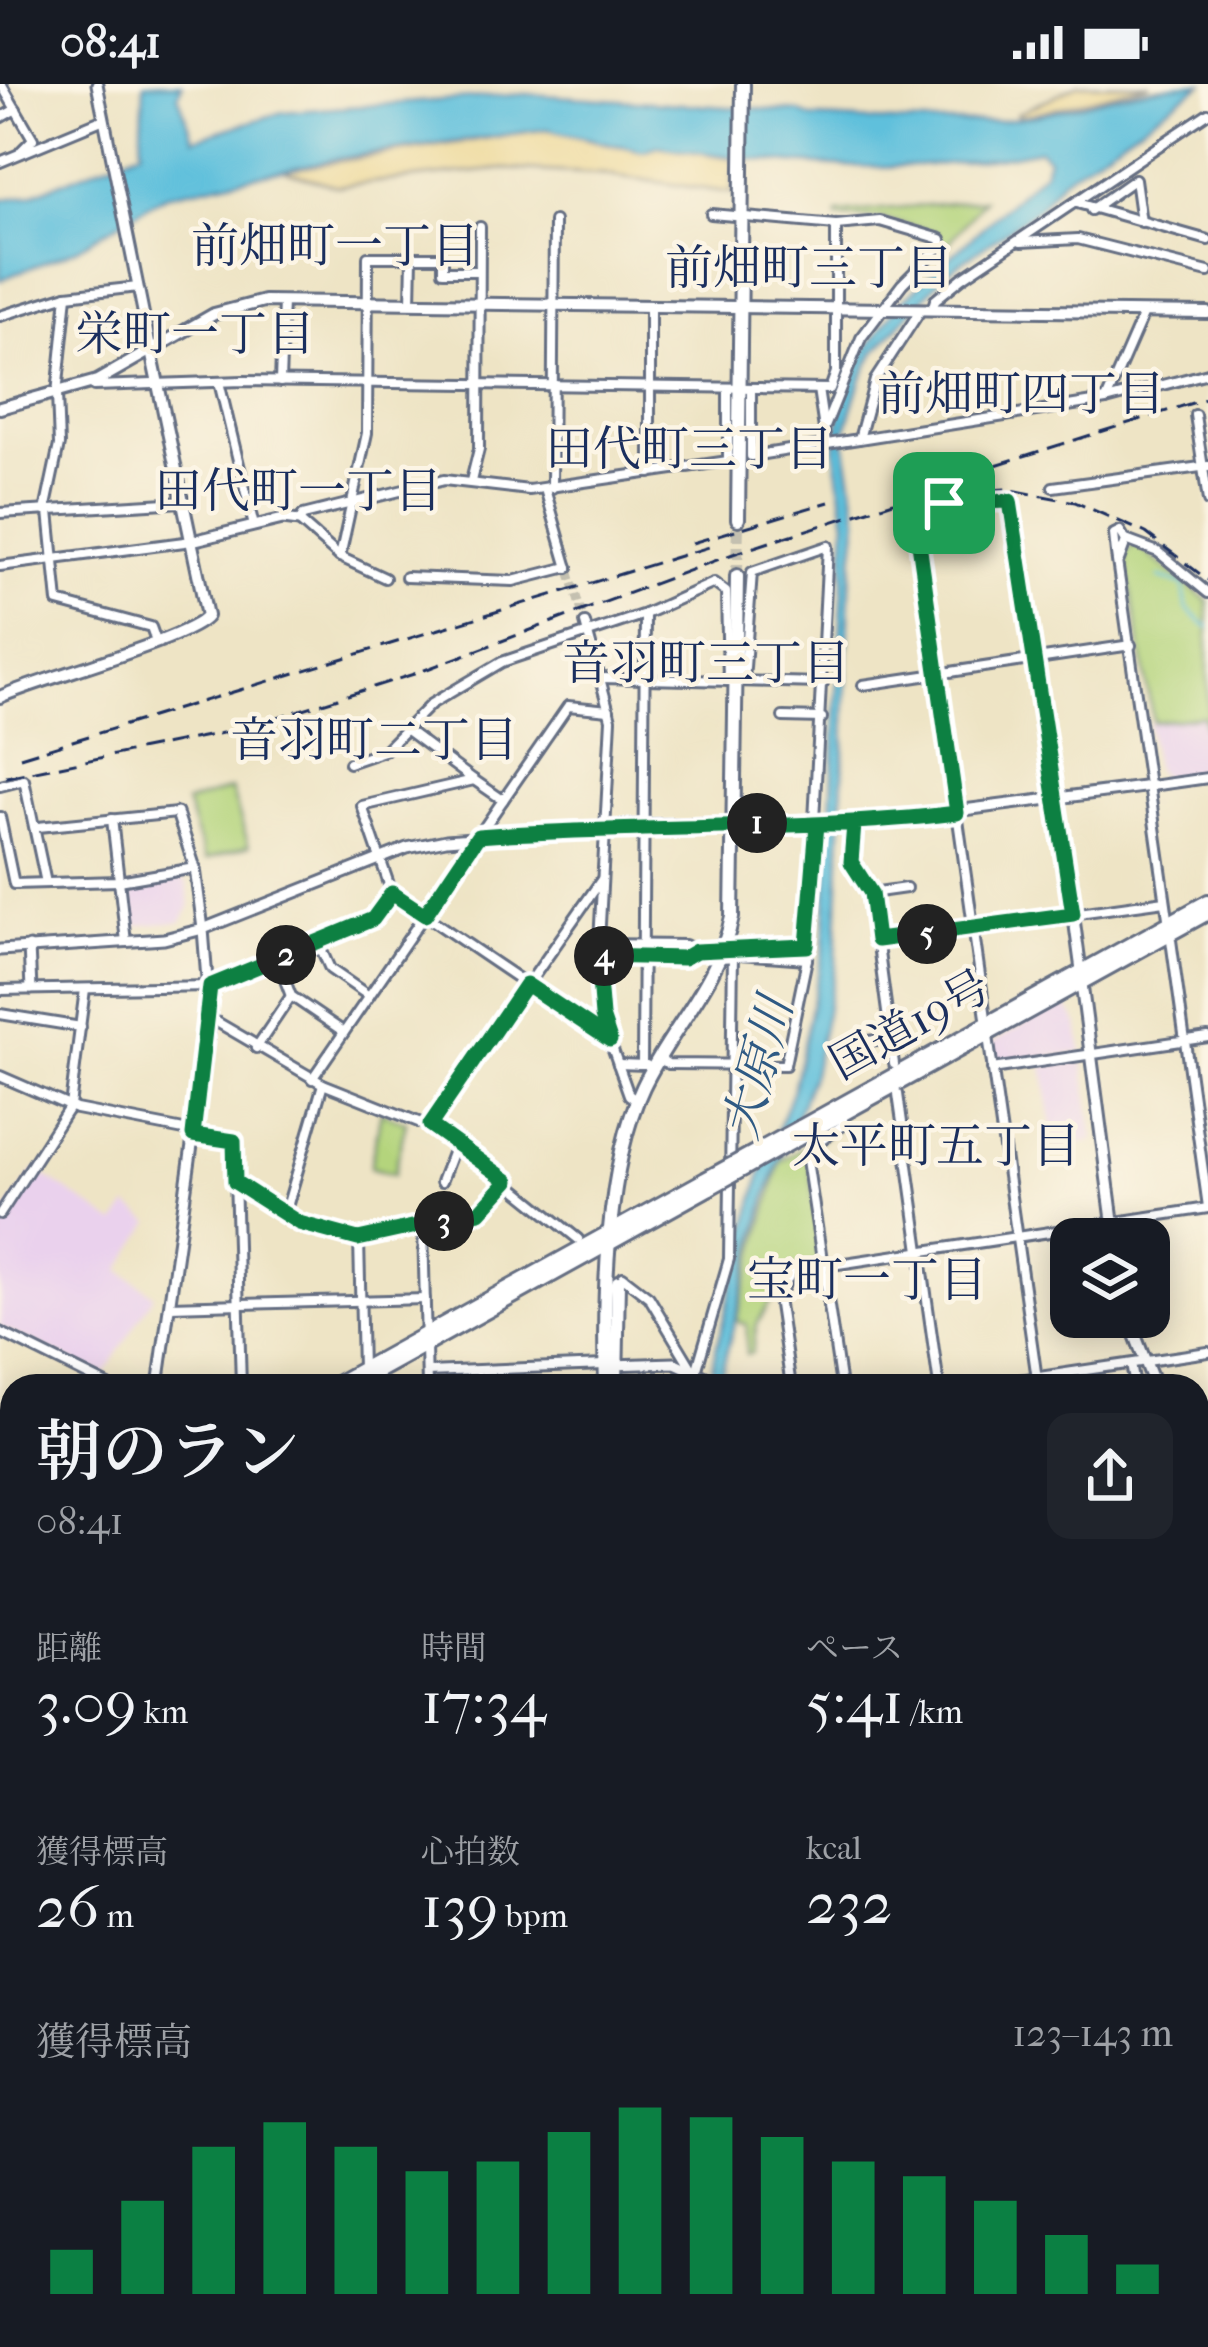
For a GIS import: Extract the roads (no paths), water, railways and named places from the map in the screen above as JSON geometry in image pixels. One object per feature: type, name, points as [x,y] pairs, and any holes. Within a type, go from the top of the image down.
[{"type":"highway","points":[[738,519],[743,84]]},
{"type":"highway","points":[[606,1321],[622,1167],[637,1101],[652,1064],[728,952],[737,576]]},
{"type":"highway","name":"国道19号","points":[[798,1133],[843,1114],[1208,901]]},
{"type":"highway","name":"国道19号","points":[[1081,977],[1208,913]]},
{"type":"highway","name":"国道19号","points":[[371,1374],[988,1030]]},
{"type":"highway","points":[[608,1374],[616,1234]]},
{"type":"highway","name":"国道19号","points":[[426,1340],[576,1262],[616,1234]]},
{"type":"highway","points":[[576,1262],[593,1258],[605,1265],[613,1374]]},
{"type":"main road","points":[[0,408],[86,385],[214,314],[283,301],[1208,313]]},
{"type":"main road","points":[[0,697],[194,631],[207,616],[152,351]]},
{"type":"main road","points":[[1081,977],[1113,1218]]},
{"type":"main road","points":[[1132,1338],[1137,1363],[1146,1374]]},
{"type":"street","points":[[1,84],[33,139],[15,156]]},
{"type":"street","points":[[97,84],[152,351]]},
{"type":"street","points":[[0,118],[16,109]]},
{"type":"street","points":[[859,439],[875,380],[934,300],[1208,113]]},
{"type":"street","points":[[0,162],[104,122]]},
{"type":"street","points":[[1090,210],[1135,179],[1141,222]]},
{"type":"street","points":[[1077,202],[1090,210],[1208,240]]},
{"type":"street","points":[[711,214],[742,212],[836,225],[880,221],[941,239],[942,244],[884,309],[848,359],[828,431],[823,432]]},
{"type":"street","points":[[406,577],[513,580],[568,570],[548,488],[554,221]]},
{"type":"street","points":[[86,385],[479,383],[830,389],[836,372],[836,225]]},
{"type":"street","points":[[471,481],[478,449],[480,227]]},
{"type":"street","points":[[1014,243],[1078,239],[1208,272]]},
{"type":"street","points":[[411,303],[412,256]]},
{"type":"street","points":[[340,557],[367,433],[368,257],[443,256],[443,271],[479,272]]},
{"type":"street","points":[[0,316],[67,295],[138,283]]},
{"type":"street","points":[[67,295],[57,394],[59,445],[47,511],[58,602],[151,627],[156,641]]},
{"type":"street","points":[[280,382],[283,301]]},
{"type":"street","points":[[650,305],[650,473]]},
{"type":"street","points":[[1106,400],[1144,313]]},
{"type":"street","points":[[739,389],[751,456],[1106,400],[1208,374]]},
{"type":"street","points":[[219,382],[254,526]]},
{"type":"street","points":[[0,566],[192,542],[254,526],[299,521],[313,511],[444,480],[548,488],[728,461],[739,389]]},
{"type":"street","points":[[818,389],[828,444]]},
{"type":"street","points":[[1195,415],[1208,501]]},
{"type":"street","points":[[1053,487],[1205,466]]},
{"type":"street","points":[[1036,1374],[914,508],[1010,501],[1081,977]]},
{"type":"street","points":[[0,513],[183,502]]},
{"type":"street","points":[[299,521],[340,557],[385,578]]},
{"type":"street","points":[[1168,918],[1114,534],[1138,540],[1208,593]]},
{"type":"street","points":[[618,1064],[785,1065],[806,959],[819,824],[828,546],[752,572],[736,681]]},
{"type":"street","points":[[349,763],[384,751],[404,728],[478,673],[586,628],[645,614],[715,583],[726,592],[736,681]]},
{"type":"street","points":[[645,614],[643,957],[652,1064]]},
{"type":"street","points":[[586,628],[609,710],[597,956],[602,1016],[629,1095],[637,1101]]},
{"type":"street","points":[[863,685],[1131,644]]},
{"type":"street","points":[[601,678],[824,683]]},
{"type":"street","points":[[312,1078],[568,706],[609,710]]},
{"type":"street","points":[[784,717],[822,718]]},
{"type":"street","points":[[404,728],[503,800]]},
{"type":"street","points":[[0,950],[126,942],[203,929],[380,859],[478,836],[644,825],[852,824],[1208,778]]},
{"type":"street","points":[[0,786],[24,780],[38,827],[46,883]]},
{"type":"street","points":[[474,780],[362,806],[392,893],[610,1040]]},
{"type":"street","points":[[38,827],[177,813],[194,868],[210,986],[209,1018],[160,1374]]},
{"type":"street","points":[[0,817],[3,852],[14,884],[119,880],[194,868]]},
{"type":"street","points":[[112,819],[126,942]]},
{"type":"street","points":[[852,824],[851,862],[871,893],[894,1064]]},
{"type":"street","points":[[430,1125],[603,878]]},
{"type":"street","points":[[871,893],[906,888]]},
{"type":"street","points":[[0,990],[210,986],[373,919],[392,893]]},
{"type":"street","points":[[877,940],[1165,901]]},
{"type":"street","points":[[1143,1218],[1208,1207],[1171,940]]},
{"type":"street","points":[[318,942],[330,969],[369,996]]},
{"type":"street","points":[[598,944],[685,945],[696,951],[728,952],[807,946]]},
{"type":"street","points":[[29,947],[31,989]]},
{"type":"street","points":[[597,956],[684,958],[696,951]]},
{"type":"street","points":[[694,1374],[729,1259],[728,952]]},
{"type":"street","points":[[757,952],[767,959],[806,959]]},
{"type":"street","points":[[277,959],[291,996],[344,1032]]},
{"type":"street","points":[[0,1214],[70,1106],[86,988]]},
{"type":"street","points":[[256,1048],[291,996]]},
{"type":"street","points":[[0,1014],[81,1027]]},
{"type":"street","points":[[209,1018],[323,1084],[457,1140],[578,1239]]},
{"type":"street","points":[[992,1069],[1208,1037]]},
{"type":"street","points":[[855,1043],[890,1038]]},
{"type":"street","points":[[0,1076],[70,1106],[234,1141],[241,1374]]},
{"type":"street","points":[[285,1214],[323,1084]]},
{"type":"street","points":[[898,1094],[937,1374]]},
{"type":"street","points":[[839,1374],[807,1160],[812,1147],[843,1125],[843,1114]]},
{"type":"street","points":[[441,1183],[457,1140]]},
{"type":"street","points":[[235,1182],[299,1223],[358,1239],[480,1212],[508,1181]]},
{"type":"street","points":[[423,1226],[427,1372],[610,1365],[695,1369],[704,1374]]},
{"type":"street","points":[[788,1374],[778,1298],[792,1270],[1050,1233]]},
{"type":"street","points":[[358,1239],[361,1374]]},
{"type":"street","points":[[623,1277],[649,1297],[695,1369]]},
{"type":"street","points":[[170,1306],[425,1299]]},
{"type":"street","points":[[0,1332],[84,1374]]},
{"type":"street","points":[[1079,1374],[1208,1352]]},
{"type":"street","points":[[1137,1363],[1137,1374]]},
{"type":"water","points":[[144,84],[182,84],[178,95],[194,139],[283,112],[526,94],[799,112],[812,118],[942,123],[1019,118],[1156,88],[1202,84],[1061,180],[1037,209],[945,274],[874,353],[861,380],[844,435],[858,518],[850,584],[836,965],[813,1073],[767,1194],[721,1374],[711,1374],[714,1357],[760,1177],[794,1086],[824,948],[846,522],[835,449],[842,402],[863,354],[899,304],[1044,171],[1048,158],[1039,150],[895,167],[802,164],[658,146],[643,151],[547,129],[340,158],[165,195],[75,250],[0,280],[0,200],[30,195],[141,150]]},
{"type":"waterway","points":[[1159,577],[1183,585],[1187,609],[1208,627]]},
{"type":"tunnel","points":[[737,576],[738,519]]},
{"type":"tunnel","points":[[569,572],[585,623]]},
{"type":"railway","points":[[945,481],[1208,398]]},
{"type":"railway","points":[[6,777],[237,730],[414,674],[733,554],[915,495],[1006,489],[1075,502],[1146,533],[1208,580]]},
{"type":"railway","points":[[692,543],[829,502]]},
{"type":"railway","points":[[20,757],[709,547]]},
{"type":"district","name":"前畑町一丁目","points":[[335,246]]},
{"type":"district","name":"前畑町三丁目","points":[[809,268]]},
{"type":"district","name":"栄町一丁目","points":[[195,334]]},
{"type":"district","name":"前畑町四丁目","points":[[1021,394]]},
{"type":"district","name":"田代町三丁目","points":[[689,449]]},
{"type":"district","name":"田代町一丁目","points":[[298,491]]},
{"type":"district","name":"音羽町三丁目","points":[[706,663]]},
{"type":"district","name":"音羽町二丁目","points":[[374,740]]},
{"type":"district","name":"太平町五丁目","points":[[936,1146]]},
{"type":"district","name":"宝町一丁目","points":[[867,1280]]},
{"type":"water label","name":"大原川","points":[[758,1068]]}]
